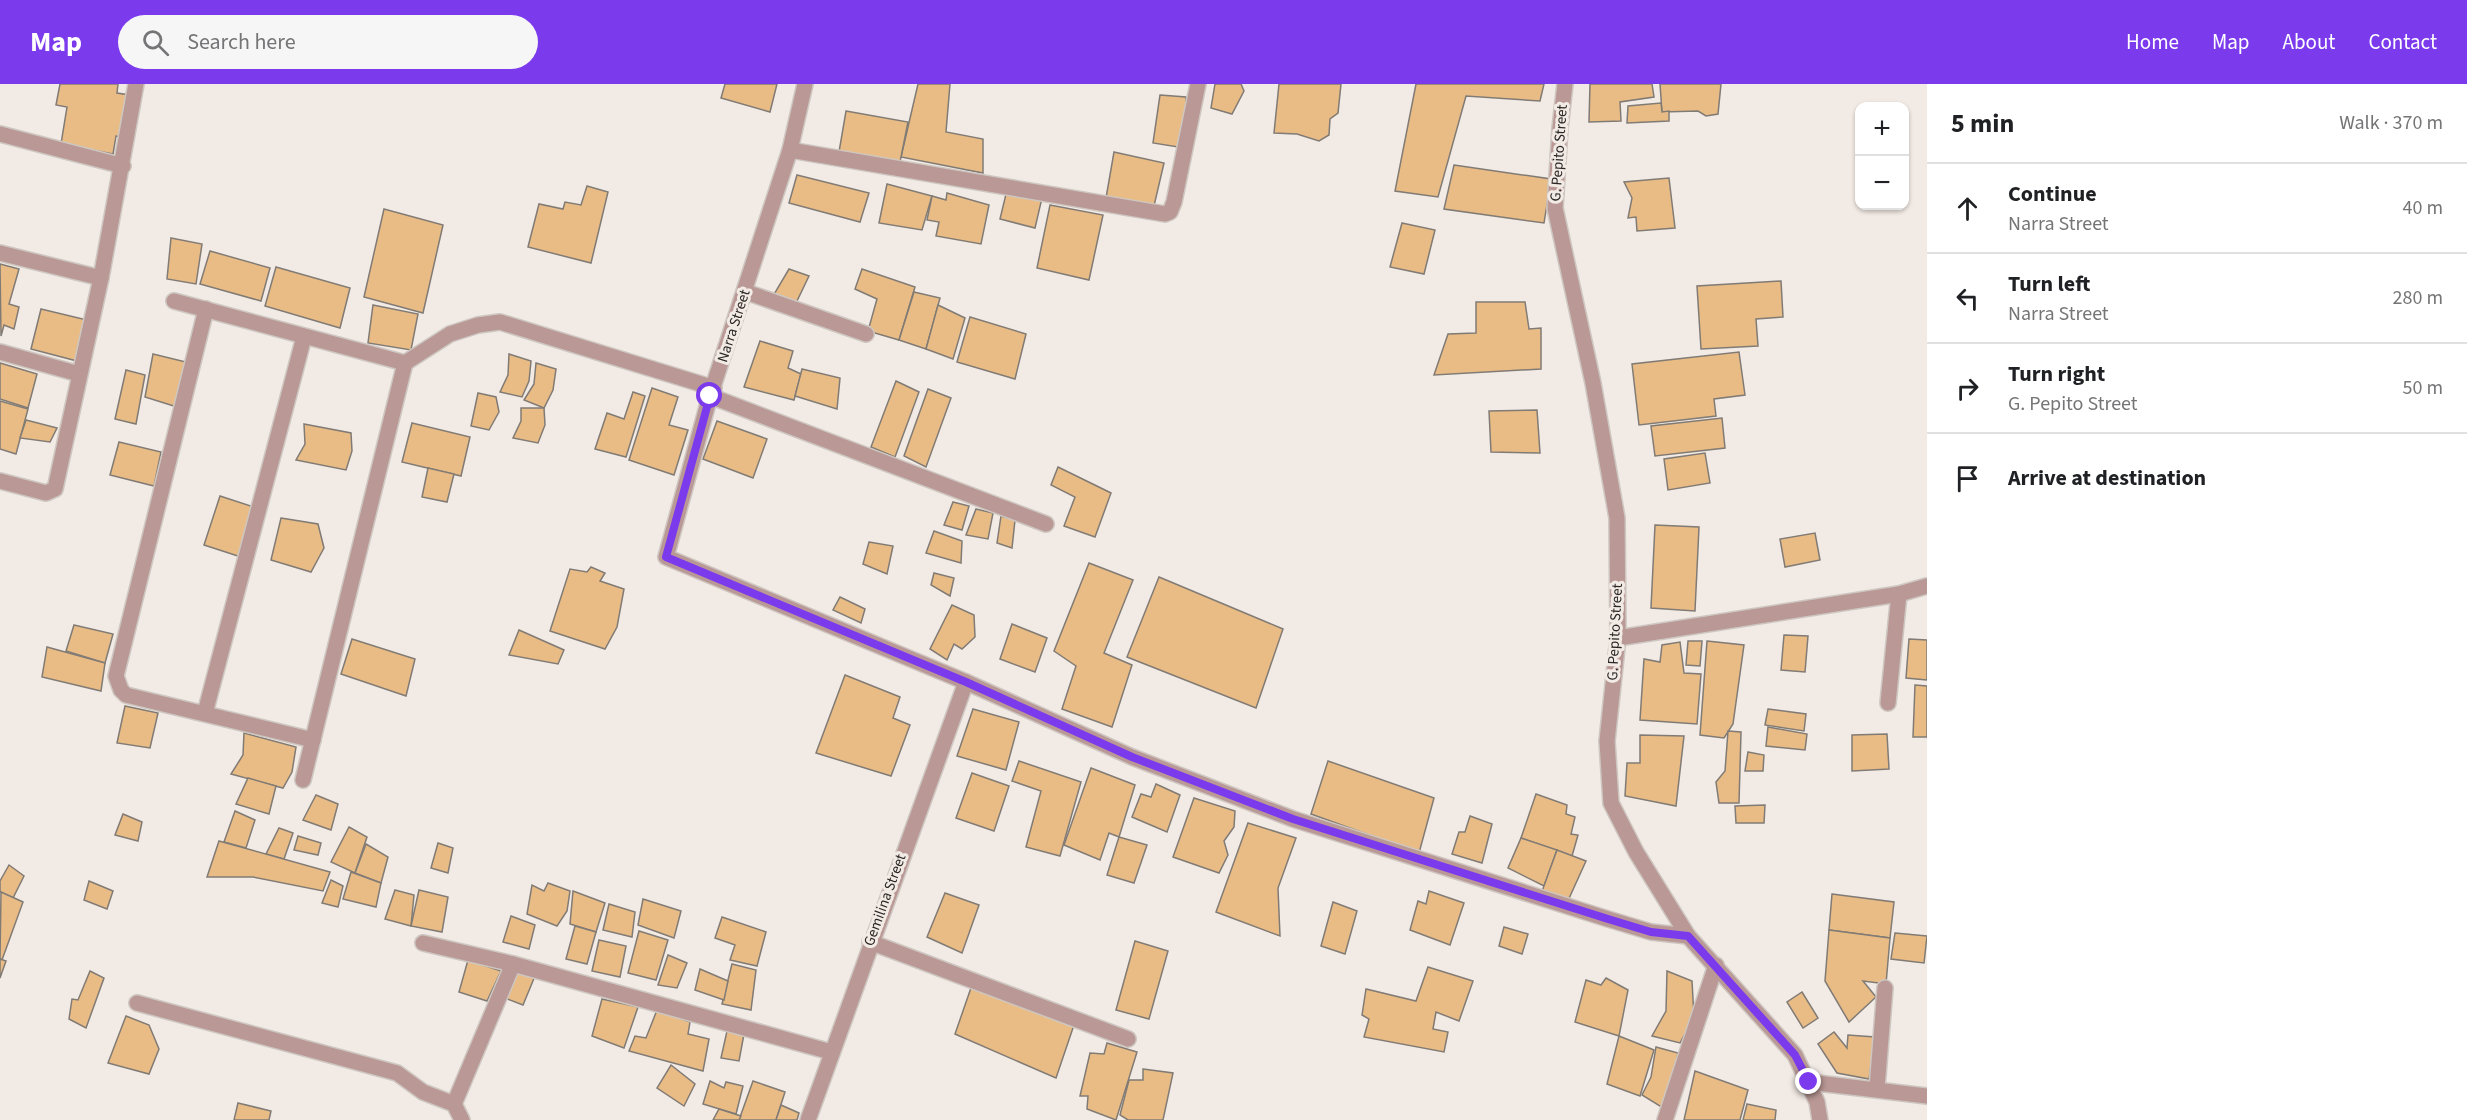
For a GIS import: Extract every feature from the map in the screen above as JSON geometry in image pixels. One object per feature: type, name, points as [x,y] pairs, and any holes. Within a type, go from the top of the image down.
[{"type":"street","points":[[0,481],[46,493],[55,489],[101,278],[136,84]]},
{"type":"street","name":"Narra Street","points":[[805,84],[790,150],[712,392],[666,557],[966,682],[1132,757],[1293,819],[1651,932],[1688,936]]},
{"type":"street","points":[[790,150],[1165,214],[1170,212],[1174,202],[1198,84]]},
{"type":"street","name":"G. Pepito Street","points":[[1566,84],[1560,128],[1555,208],[1593,383],[1617,518],[1618,638],[1606,741],[1611,803],[1636,852],[1688,936],[1795,1055],[1817,1102],[1820,1120]]},
{"type":"street","points":[[0,134],[123,166]]},
{"type":"street","points":[[0,253],[101,278]]},
{"type":"street","points":[[746,292],[866,334]]},
{"type":"street","points":[[174,301],[405,363]]},
{"type":"street","points":[[206,309],[116,676],[121,690],[126,695],[313,740]]},
{"type":"street","points":[[303,780],[405,363],[450,334],[500,321],[712,392],[1046,524]]},
{"type":"street","points":[[206,713],[304,337]]},
{"type":"street","points":[[0,352],[79,374]]},
{"type":"street","points":[[1618,638],[1899,594],[1927,586]]},
{"type":"street","points":[[1888,703],[1899,594]]},
{"type":"street","name":"Gemilina Street","points":[[808,1120],[870,942],[966,682]]},
{"type":"street","points":[[870,942],[1128,1039]]},
{"type":"street","points":[[423,943],[513,964],[831,1052]]},
{"type":"street","points":[[454,1104],[513,964]]},
{"type":"street","points":[[1665,1120],[1716,966]]},
{"type":"street","points":[[1877,1088],[1885,988]]},
{"type":"street","points":[[137,1003],[397,1074],[423,1092],[454,1104],[462,1120]]},
{"type":"street","points":[[1809,1082],[1877,1088],[1927,1096]]},
{"type":"building","points":[[60,84],[118,84],[117,93],[130,95],[123,137],[116,136],[113,154],[61,144],[67,107],[56,105]]},
{"type":"building","points":[[725,84],[777,84],[770,112],[721,98]]},
{"type":"building","points":[[918,84],[950,84],[946,132],[983,139],[983,173],[901,157]]},
{"type":"building","points":[[1215,84],[1241,84],[1244,91],[1232,114],[1211,108]]},
{"type":"building","points":[[1279,84],[1341,84],[1338,113],[1330,119],[1329,135],[1319,141],[1297,134],[1274,133]]},
{"type":"building","points":[[1416,84],[1544,84],[1540,101],[1466,96],[1438,197],[1395,191]]},
{"type":"building","points":[[1590,84],[1652,84],[1654,97],[1620,102],[1621,121],[1589,122]]},
{"type":"building","points":[[1660,84],[1721,84],[1718,114],[1706,116],[1698,111],[1662,112]]},
{"type":"building","points":[[1160,95],[1186,97],[1187,120],[1178,147],[1153,143]]},
{"type":"building","points":[[1661,103],[1662,112],[1669,111],[1669,121],[1627,123],[1628,106]]},
{"type":"building","points":[[846,111],[908,122],[900,162],[839,152]]},
{"type":"building","points":[[1114,152],[1164,163],[1154,206],[1106,198]]},
{"type":"building","points":[[1454,165],[1551,179],[1544,223],[1444,209]]},
{"type":"building","points":[[797,175],[869,193],[860,222],[789,203]]},
{"type":"building","points":[[1669,178],[1675,228],[1637,231],[1636,217],[1628,218],[1632,198],[1624,182]]},
{"type":"building","points":[[887,184],[932,196],[922,230],[879,223]]},
{"type":"building","points":[[587,186],[608,192],[591,263],[528,247],[539,204],[563,209],[565,202],[581,205]]},
{"type":"building","points":[[947,193],[989,205],[981,244],[936,236],[939,222],[927,220],[932,196],[946,200]]},
{"type":"building","points":[[1006,194],[1042,198],[1035,228],[1000,219]]},
{"type":"building","points":[[1050,205],[1103,215],[1089,280],[1037,268]]},
{"type":"building","points":[[384,209],[443,225],[423,313],[364,297]]},
{"type":"building","points":[[1402,223],[1435,230],[1424,274],[1390,267]]},
{"type":"building","points":[[171,238],[202,244],[196,284],[167,279]]},
{"type":"building","points":[[210,251],[270,268],[261,301],[200,284]]},
{"type":"building","points":[[0,264],[19,269],[9,304],[19,307],[14,329],[4,325],[1,336]]},
{"type":"building","points":[[276,267],[350,288],[340,328],[265,306]]},
{"type":"building","points":[[789,269],[809,276],[796,303],[773,296]]},
{"type":"building","points":[[862,269],[915,287],[899,340],[868,331],[877,299],[855,289]]},
{"type":"building","points":[[1781,281],[1783,317],[1756,319],[1758,346],[1701,349],[1697,286]]},
{"type":"building","points":[[914,292],[940,298],[926,349],[899,340]]},
{"type":"building","points":[[1476,302],[1525,302],[1529,329],[1541,328],[1541,369],[1434,375],[1448,334],[1476,333]]},
{"type":"building","points":[[373,305],[418,314],[411,350],[368,343]]},
{"type":"building","points":[[938,305],[965,318],[953,359],[926,349]]},
{"type":"building","points":[[41,309],[87,320],[77,361],[31,349]]},
{"type":"building","points":[[970,317],[1026,334],[1015,379],[957,362]]},
{"type":"building","points":[[760,341],[793,351],[788,368],[801,374],[794,400],[744,387]]},
{"type":"building","points":[[1739,352],[1745,395],[1714,399],[1716,416],[1639,425],[1632,364]]},
{"type":"building","points":[[153,354],[186,362],[177,407],[145,397]]},
{"type":"building","points":[[509,354],[531,361],[529,381],[522,397],[500,392],[508,375]]},
{"type":"building","points":[[0,363],[37,374],[28,408],[0,399]]},
{"type":"building","points":[[536,363],[556,369],[553,390],[544,408],[524,400],[534,384]]},
{"type":"building","points":[[802,369],[840,378],[837,409],[795,396]]},
{"type":"building","points":[[126,370],[145,375],[136,424],[115,419]]},
{"type":"building","points":[[896,381],[919,392],[895,457],[871,447]]},
{"type":"building","points":[[652,388],[678,397],[669,425],[688,430],[674,475],[629,460]]},
{"type":"building","points":[[928,389],[951,398],[926,467],[904,456]]},
{"type":"building","points":[[633,392],[645,396],[626,457],[595,449],[607,413],[624,419]]},
{"type":"building","points":[[478,393],[496,397],[499,412],[489,430],[471,426]]},
{"type":"building","points":[[0,401],[28,409],[16,454],[0,449]]},
{"type":"building","points":[[521,408],[544,408],[545,425],[538,443],[513,438],[521,421]]},
{"type":"building","points":[[1537,410],[1540,453],[1491,452],[1489,411]]},
{"type":"building","points":[[1722,418],[1725,448],[1655,456],[1651,426]]},
{"type":"building","points":[[26,420],[57,428],[50,442],[20,438]]},
{"type":"building","points":[[717,421],[767,439],[753,478],[703,459]]},
{"type":"building","points":[[412,423],[470,437],[461,476],[402,462]]},
{"type":"building","points":[[304,424],[351,433],[352,451],[346,470],[296,460],[305,444]]},
{"type":"building","points":[[119,442],[161,452],[154,486],[110,475]]},
{"type":"building","points":[[1705,453],[1710,483],[1668,490],[1664,459]]},
{"type":"building","points":[[1058,467],[1111,493],[1095,537],[1064,526],[1075,497],[1051,485]]},
{"type":"building","points":[[428,468],[454,474],[447,502],[422,497]]},
{"type":"building","points":[[220,496],[257,508],[241,557],[204,545]]},
{"type":"building","points":[[953,502],[969,506],[962,530],[944,525]]},
{"type":"building","points":[[976,509],[993,513],[988,539],[966,535]]},
{"type":"building","points":[[1001,516],[1015,520],[1012,548],[997,543]]},
{"type":"building","points":[[281,518],[318,524],[324,548],[311,572],[271,560]]},
{"type":"building","points":[[1655,525],[1699,527],[1695,611],[1651,608]]},
{"type":"building","points":[[934,531],[962,541],[961,563],[926,553]]},
{"type":"building","points":[[1815,533],[1820,560],[1785,567],[1780,539]]},
{"type":"building","points":[[869,542],[893,546],[887,574],[863,564]]},
{"type":"building","points":[[1089,563],[1133,580],[1104,653],[1132,665],[1112,727],[1062,709],[1076,666],[1054,651]]},
{"type":"building","points":[[591,567],[605,573],[600,581],[624,589],[617,627],[605,649],[550,631],[570,569],[587,572]]},
{"type":"building","points":[[934,573],[954,578],[950,596],[931,585]]},
{"type":"building","points":[[1159,577],[1283,629],[1256,708],[1127,657]]},
{"type":"building","points":[[840,597],[865,609],[861,623],[833,610]]},
{"type":"building","points":[[952,605],[974,615],[975,637],[962,649],[954,644],[947,660],[930,649]]},
{"type":"building","points":[[1012,624],[1047,638],[1035,672],[1000,659]]},
{"type":"building","points":[[74,625],[113,634],[105,663],[66,651]]},
{"type":"building","points":[[519,630],[564,650],[558,664],[509,655]]},
{"type":"building","points":[[1784,635],[1808,636],[1805,672],[1781,670]]},
{"type":"building","points":[[352,639],[415,659],[406,696],[341,674]]},
{"type":"building","points":[[1909,639],[1927,640],[1927,680],[1906,678]]},
{"type":"building","points":[[1688,641],[1702,641],[1700,666],[1686,665]]},
{"type":"building","points":[[1707,641],[1744,645],[1733,724],[1724,738],[1700,735]]},
{"type":"building","points":[[1680,642],[1684,673],[1701,674],[1697,724],[1640,720],[1644,659],[1660,662],[1662,645]]},
{"type":"building","points":[[47,647],[105,663],[101,691],[42,677]]},
{"type":"building","points":[[845,675],[900,697],[893,718],[910,725],[891,776],[816,753]]},
{"type":"building","points":[[1915,685],[1927,686],[1927,737],[1913,737]]},
{"type":"building","points":[[125,706],[158,713],[150,748],[117,743]]},
{"type":"building","points":[[973,709],[1019,722],[1006,770],[957,756]]},
{"type":"building","points":[[1768,709],[1806,714],[1804,731],[1765,725]]},
{"type":"building","points":[[1768,727],[1807,734],[1805,750],[1766,746]]},
{"type":"building","points":[[1728,731],[1741,732],[1739,803],[1719,803],[1716,782],[1725,771]]},
{"type":"building","points":[[244,733],[296,747],[292,772],[283,788],[231,774],[243,755]]},
{"type":"building","points":[[1887,734],[1889,769],[1852,771],[1852,735]]},
{"type":"building","points":[[1640,735],[1684,736],[1676,806],[1625,796],[1627,763],[1640,763]]},
{"type":"building","points":[[1748,752],[1764,755],[1763,771],[1745,771]]},
{"type":"building","points":[[1019,761],[1081,782],[1060,856],[1026,847],[1041,791],[1012,781]]},
{"type":"building","points":[[1328,761],[1434,798],[1419,853],[1311,814]]},
{"type":"building","points":[[1091,768],[1135,785],[1119,837],[1109,833],[1100,860],[1064,845]]},
{"type":"building","points":[[972,773],[1009,786],[994,831],[956,818]]},
{"type":"building","points":[[248,778],[276,786],[269,814],[236,804]]},
{"type":"building","points":[[1156,784],[1180,795],[1167,832],[1132,817],[1141,794],[1151,797]]},
{"type":"building","points":[[1536,794],[1567,805],[1566,814],[1575,817],[1571,834],[1578,835],[1572,856],[1521,838]]},
{"type":"building","points":[[316,795],[338,804],[331,830],[303,820]]},
{"type":"building","points":[[1194,798],[1235,811],[1234,827],[1224,841],[1228,855],[1219,873],[1173,857]]},
{"type":"building","points":[[1765,805],[1764,823],[1736,823],[1735,806]]},
{"type":"building","points":[[235,811],[255,820],[246,848],[224,842]]},
{"type":"building","points":[[123,814],[142,822],[138,841],[115,835]]},
{"type":"building","points":[[1470,816],[1492,824],[1482,863],[1452,854],[1459,832],[1465,832]]},
{"type":"building","points":[[1248,823],[1296,838],[1278,888],[1280,936],[1216,912]]},
{"type":"building","points":[[349,827],[367,837],[355,873],[331,862]]},
{"type":"building","points":[[279,828],[293,833],[284,859],[266,854]]},
{"type":"building","points":[[298,836],[321,843],[318,855],[294,850]]},
{"type":"building","points":[[1119,837],[1147,845],[1134,883],[1107,875]]},
{"type":"building","points":[[1521,838],[1557,850],[1544,886],[1508,868]]},
{"type":"building","points":[[219,841],[330,872],[323,891],[253,877],[207,877]]},
{"type":"building","points":[[438,843],[453,848],[448,873],[431,868]]},
{"type":"building","points":[[366,844],[388,857],[381,883],[355,873]]},
{"type":"building","points":[[1557,850],[1586,861],[1566,905],[1541,894]]},
{"type":"building","points":[[9,865],[24,876],[13,898],[0,892],[0,881]]},
{"type":"building","points":[[351,872],[381,883],[376,907],[343,899]]},
{"type":"building","points":[[331,880],[343,886],[338,907],[322,903]]},
{"type":"building","points":[[89,881],[113,891],[107,909],[84,900]]},
{"type":"building","points":[[548,883],[570,891],[567,911],[557,926],[527,914],[532,885],[544,891]]},
{"type":"building","points":[[395,890],[414,895],[411,926],[385,919]]},
{"type":"building","points":[[419,890],[448,897],[442,932],[411,926]]},
{"type":"building","points":[[573,891],[605,903],[596,932],[570,924]]},
{"type":"building","points":[[1429,891],[1464,903],[1450,945],[1410,930],[1418,901],[1426,904]]},
{"type":"building","points":[[1,892],[23,902],[2,960],[0,959]]},
{"type":"building","points":[[945,893],[979,905],[962,953],[927,937]]},
{"type":"building","points":[[1832,894],[1894,902],[1890,938],[1829,930]]},
{"type":"building","points":[[643,899],[681,911],[674,938],[638,925]]},
{"type":"building","points":[[1333,902],[1357,911],[1345,954],[1321,946]]},
{"type":"building","points":[[609,904],[635,912],[632,937],[603,930]]},
{"type":"building","points":[[511,916],[535,925],[529,949],[503,942]]},
{"type":"building","points":[[722,917],[766,932],[757,966],[730,960],[735,945],[715,938]]},
{"type":"building","points":[[575,926],[596,932],[587,964],[566,959]]},
{"type":"building","points":[[1504,927],[1528,934],[1522,954],[1499,946]]},
{"type":"building","points":[[1829,930],[1890,938],[1886,984],[1863,981],[1876,997],[1849,1022],[1825,981]]},
{"type":"building","points":[[639,931],[668,940],[656,980],[628,973]]},
{"type":"building","points":[[1895,933],[1927,936],[1924,963],[1891,959]]},
{"type":"building","points":[[599,940],[626,946],[620,977],[592,971]]},
{"type":"building","points":[[1135,941],[1168,951],[1149,1019],[1116,1010]]},
{"type":"building","points":[[668,955],[687,963],[677,988],[658,985]]},
{"type":"building","points":[[0,959],[6,961],[0,978]]},
{"type":"building","points":[[468,960],[501,971],[487,1001],[459,992]]},
{"type":"building","points":[[732,964],[756,970],[751,1010],[722,1004]]},
{"type":"building","points":[[1428,967],[1473,981],[1459,1021],[1436,1012],[1433,1029],[1448,1032],[1444,1052],[1364,1037],[1369,1019],[1362,1015],[1366,989],[1416,1001]]},
{"type":"building","points":[[515,968],[535,976],[523,1005],[502,997]]},
{"type":"building","points":[[700,969],[728,981],[724,1000],[695,990]]},
{"type":"building","points":[[90,971],[104,978],[86,1028],[69,1019],[72,999],[78,1000]]},
{"type":"building","points":[[1667,971],[1692,981],[1694,1017],[1680,1043],[1652,1036],[1666,1011]]},
{"type":"building","points":[[1606,978],[1628,990],[1619,1036],[1575,1022],[1586,980],[1601,985]]},
{"type":"building","points":[[972,985],[1075,1022],[1056,1078],[955,1034]]},
{"type":"building","points":[[1802,992],[1818,1018],[1803,1028],[1787,1002]]},
{"type":"building","points":[[602,999],[638,1007],[624,1048],[592,1036]]},
{"type":"building","points":[[657,1010],[690,1022],[688,1034],[709,1039],[703,1071],[629,1051],[635,1036],[646,1038]]},
{"type":"building","points":[[126,1016],[149,1025],[159,1049],[149,1074],[108,1063]]},
{"type":"building","points":[[727,1031],[744,1034],[739,1061],[721,1058]]},
{"type":"building","points":[[1834,1032],[1847,1048],[1848,1035],[1875,1037],[1869,1079],[1837,1073],[1818,1044]]},
{"type":"building","points":[[1619,1036],[1654,1050],[1640,1096],[1607,1084]]},
{"type":"building","points":[[1107,1043],[1137,1052],[1116,1120],[1087,1109],[1088,1096],[1080,1096],[1090,1053],[1104,1054]]},
{"type":"building","points":[[1656,1047],[1678,1053],[1673,1081],[1663,1108],[1642,1095],[1651,1077]]},
{"type":"building","points":[[671,1065],[695,1084],[684,1106],[657,1088]]},
{"type":"building","points":[[1143,1069],[1173,1073],[1163,1120],[1128,1120],[1120,1115],[1129,1080],[1143,1080]]},
{"type":"building","points":[[1695,1071],[1748,1090],[1740,1120],[1684,1120]]},
{"type":"building","points":[[710,1081],[724,1088],[726,1082],[743,1086],[736,1114],[703,1104]]},
{"type":"building","points":[[753,1081],[785,1092],[776,1120],[739,1120]]},
{"type":"building","points":[[238,1103],[271,1111],[269,1120],[234,1120]]},
{"type":"building","points":[[1747,1104],[1776,1110],[1775,1120],[1743,1120]]},
{"type":"building","points":[[781,1105],[799,1113],[797,1120],[776,1120]]},
{"type":"building","points":[[719,1109],[741,1116],[739,1120],[713,1120]]},
{"type":"route","points":[[710,396],[666,557],[966,682],[1132,757],[1293,819],[1651,932],[1688,936],[1795,1055],[1809,1082]]}]
